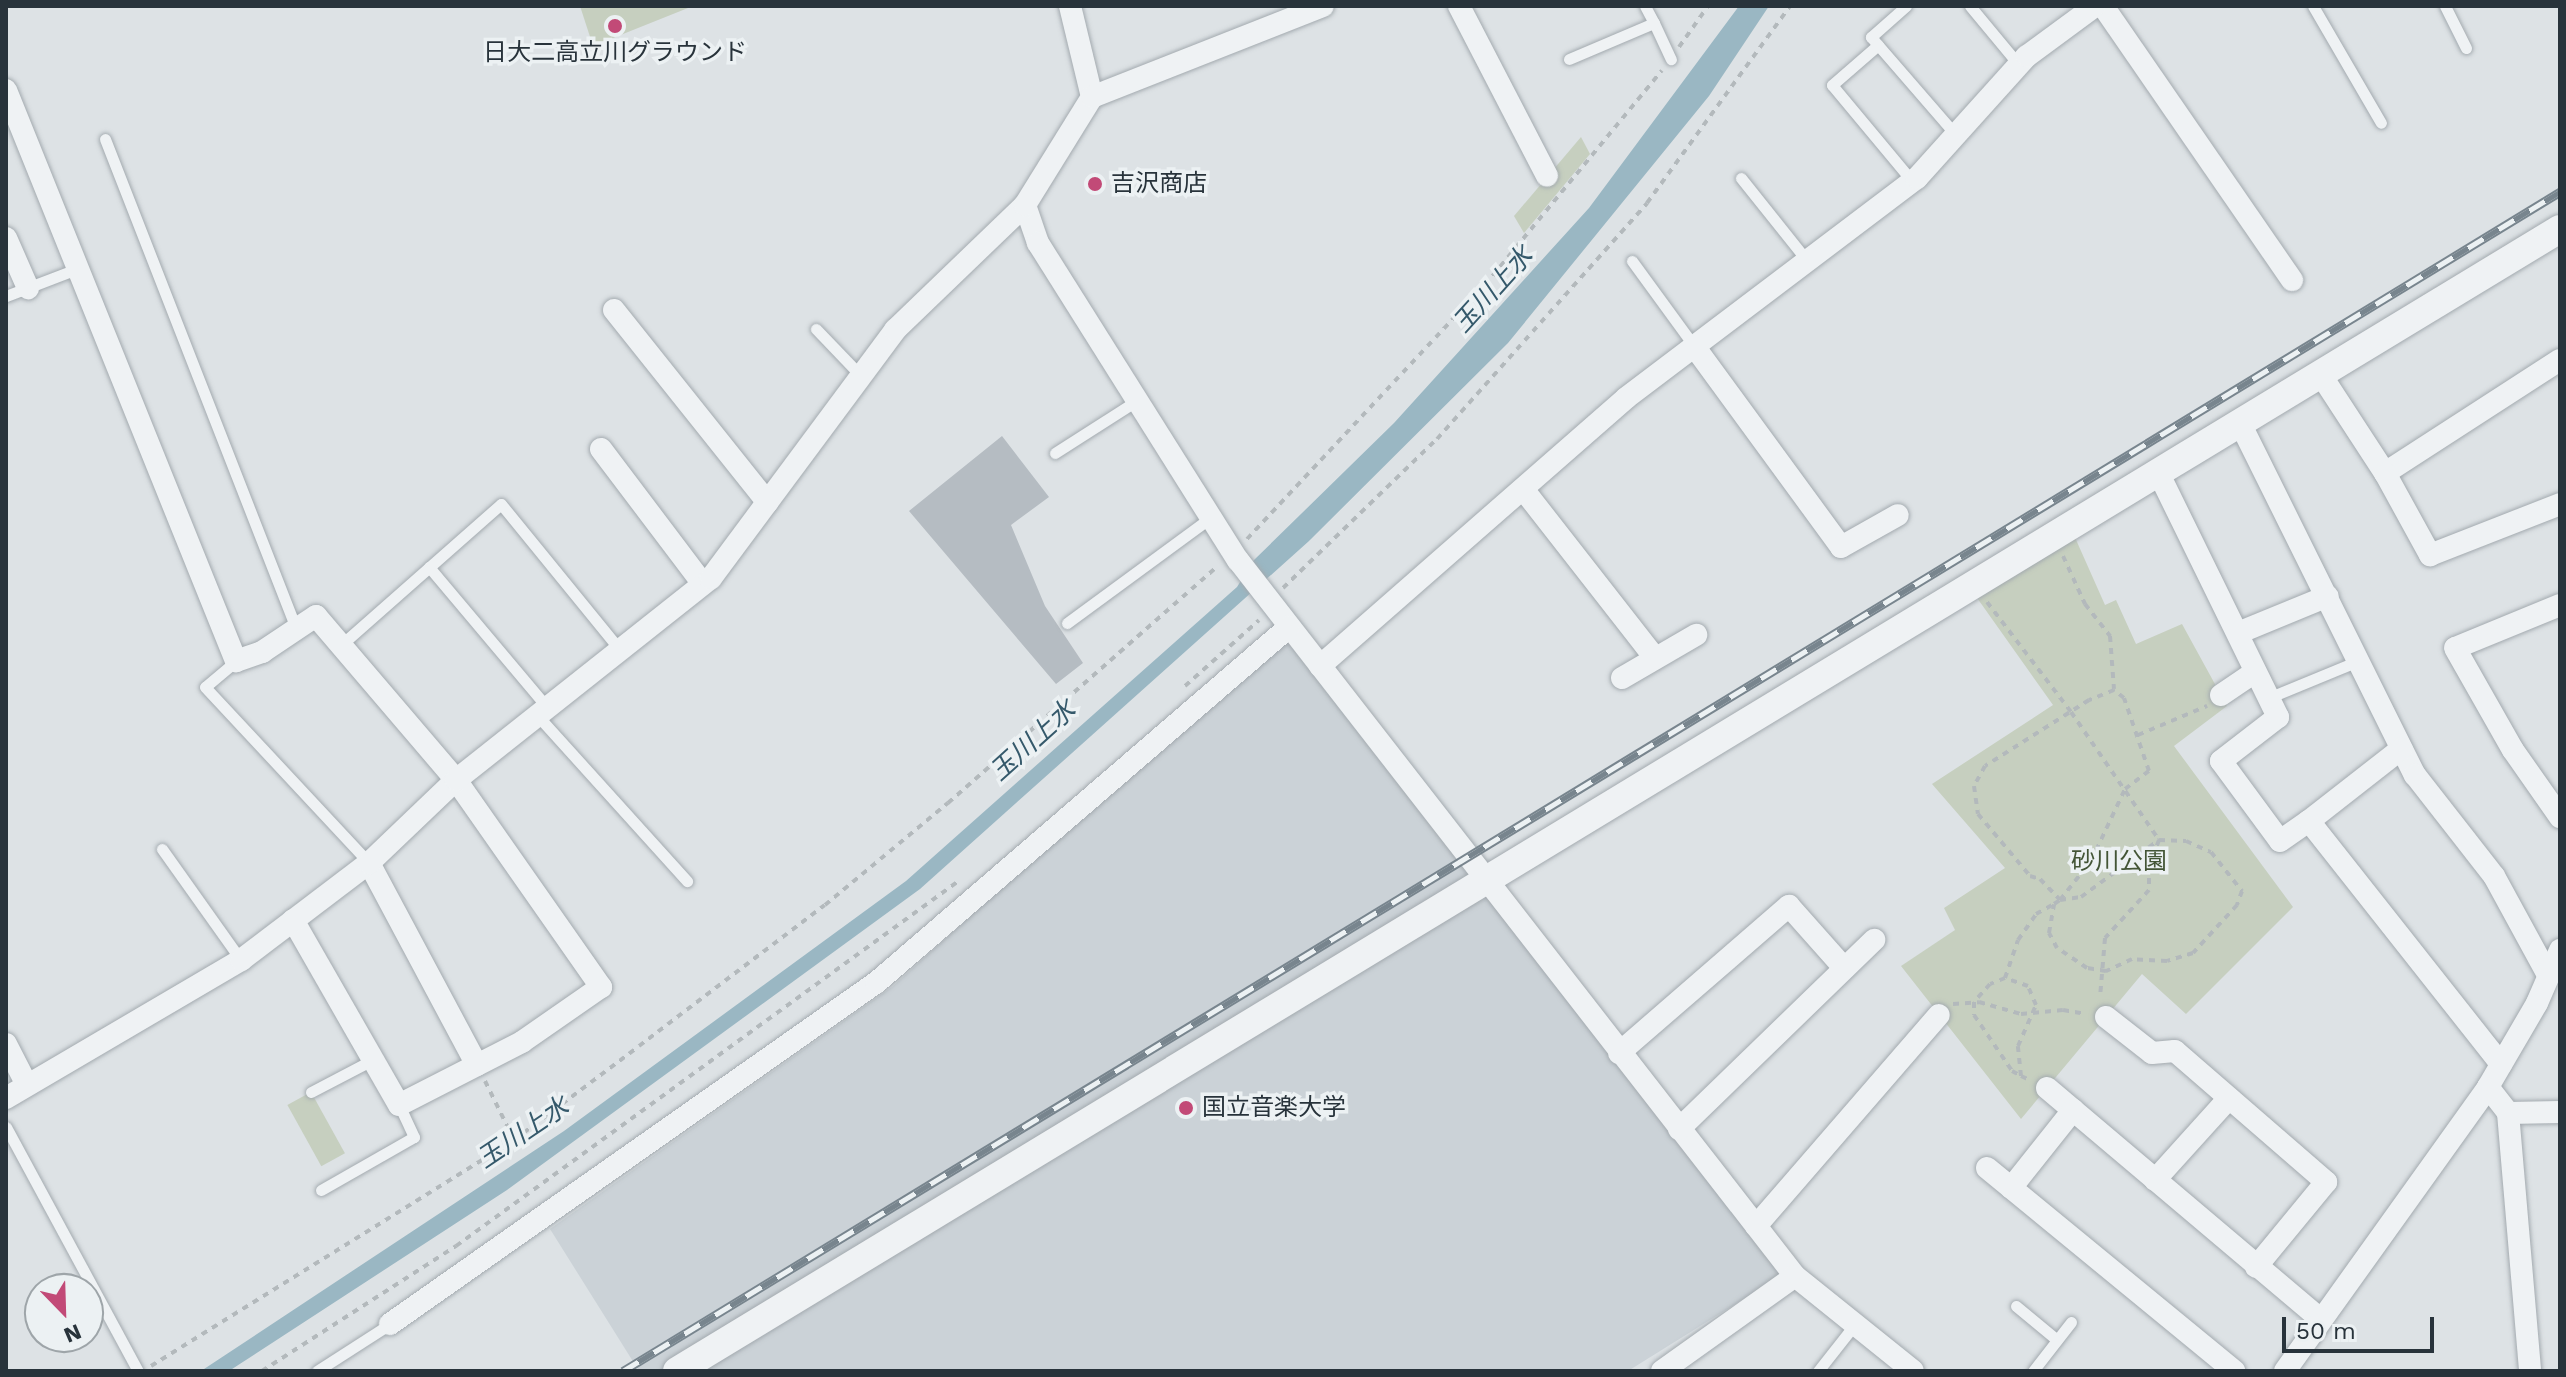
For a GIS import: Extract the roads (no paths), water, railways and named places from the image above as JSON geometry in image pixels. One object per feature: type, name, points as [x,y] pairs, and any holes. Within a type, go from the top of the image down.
[{"type":"street","points":[[1070,6],[1092,97]]},
{"type":"street","points":[[6,1098],[241,960],[369,863],[456,780],[703,584],[917,306],[1025,205],[1092,97],[1323,6]]},
{"type":"street","points":[[1459,6],[1547,176]]},
{"type":"street","points":[[1320,666],[1626,398],[1912,181],[2019,65],[2095,6]]},
{"type":"street","points":[[2103,6],[2292,280]]},
{"type":"street","points":[[6,90],[236,661],[297,631],[316,616],[456,780],[601,987],[522,1042],[399,1105],[293,920]]},
{"type":"street","points":[[1025,205],[1038,243],[1210,518],[1289,627],[1795,1276],[1913,1371]]},
{"type":"street","points":[[677,1371],[2560,229]]},
{"type":"street","points":[[6,238],[28,288]]},
{"type":"street","points":[[614,310],[767,502]]},
{"type":"street","points":[[1694,346],[1841,547],[1898,515]]},
{"type":"street","points":[[2385,473],[2560,360]]},
{"type":"street","points":[[2321,375],[2385,473],[2430,555],[2560,504]]},
{"type":"street","points":[[2240,423],[2360,660],[2401,749],[2425,788],[2494,876],[2548,975]]},
{"type":"street","points":[[601,449],[703,584]]},
{"type":"street","points":[[2158,472],[2278,717],[2221,761],[2280,841],[2401,749]]},
{"type":"street","points":[[1523,489],[1655,658]]},
{"type":"street","points":[[2238,633],[2328,596]]},
{"type":"street","points":[[2560,605],[2455,648],[2513,750],[2560,817]]},
{"type":"street","points":[[390,1324],[877,982],[1289,627]]},
{"type":"street","points":[[1622,678],[1696,635]]},
{"type":"street","points":[[2221,695],[2255,672]]},
{"type":"street","points":[[2309,821],[2501,1064]]},
{"type":"street","points":[[369,863],[477,1065]]},
{"type":"street","points":[[1619,1053],[1789,906],[1844,968]]},
{"type":"street","points":[[1679,1129],[1874,940]]},
{"type":"street","points":[[2285,1371],[2488,1087],[2537,1003],[2560,950]]},
{"type":"street","points":[[2537,1003],[2560,1003]]},
{"type":"street","points":[[1756,1226],[1939,1015]]},
{"type":"street","points":[[2106,1017],[2152,1053],[2175,1051],[2326,1182],[2256,1267]]},
{"type":"street","points":[[6,1044],[27,1085]]},
{"type":"street","points":[[2488,1087],[2508,1113],[2530,1371]]},
{"type":"street","points":[[2047,1088],[2320,1319]]},
{"type":"street","points":[[2155,1180],[2229,1098]]},
{"type":"street","points":[[2011,1188],[2073,1110]]},
{"type":"street","points":[[2508,1113],[2560,1112]]},
{"type":"street","points":[[1987,1168],[2234,1371]]},
{"type":"street","points":[[1662,1371],[1795,1276]]},
{"type":"lane","points":[[1645,6],[1671,59]]},
{"type":"lane","points":[[1906,6],[1871,37],[1956,135]]},
{"type":"lane","points":[[1970,6],[2019,65]]},
{"type":"lane","points":[[2313,6],[2381,123]]},
{"type":"lane","points":[[2445,6],[2466,48]]},
{"type":"lane","points":[[1569,59],[1654,23]]},
{"type":"lane","points":[[1878,45],[1832,85],[1912,181]]},
{"type":"lane","points":[[105,139],[297,631]]},
{"type":"lane","points":[[1741,178],[1809,262]]},
{"type":"lane","points":[[1632,261],[1694,346]]},
{"type":"lane","points":[[6,296],[79,268]]},
{"type":"lane","points":[[816,329],[861,376]]},
{"type":"lane","points":[[1055,453],[1138,400]]},
{"type":"lane","points":[[341,645],[501,504],[620,650]]},
{"type":"lane","points":[[1067,623],[1210,518]]},
{"type":"lane","points":[[429,567],[542,711],[687,881]]},
{"type":"lane","points":[[2268,698],[2360,660]]},
{"type":"lane","points":[[236,661],[205,687],[369,863]]},
{"type":"lane","points":[[162,849],[241,960]]},
{"type":"lane","points":[[311,1092],[374,1059]]},
{"type":"lane","points":[[321,1190],[414,1137],[399,1105]]},
{"type":"lane","points":[[6,1127],[138,1371]]},
{"type":"lane","points":[[2016,1306],[2057,1340]]},
{"type":"lane","points":[[2033,1371],[2071,1322]]},
{"type":"lane","points":[[317,1371],[390,1324]]},
{"type":"lane","points":[[1818,1371],[1855,1324]]},
{"type":"water","points":[[1739,6],[1769,6],[1709,96],[1508,343],[1309,541],[920,889],[507,1190],[229,1371],[201,1371],[564,1131],[906,881],[1237,587],[1254,560],[1394,423],[1589,208]]},
{"type":"railway","points":[[623,1371],[2560,192]]},
{"type":"place","name":"日大二高立川グラウンド","points":[[615,26]]},
{"type":"place","name":"吉沢商店","points":[[1095,184]]},
{"type":"place","name":"国立音楽大学","points":[[1186,1108]]},
{"type":"water label","name":"玉川上水","points":[[1493,290]]},
{"type":"water label","name":"玉川上水","points":[[1033,741]]},
{"type":"water label","name":"玉川上水","points":[[523,1133]]},
{"type":"park label","name":"砂川公園","points":[[2119,862]]}]
